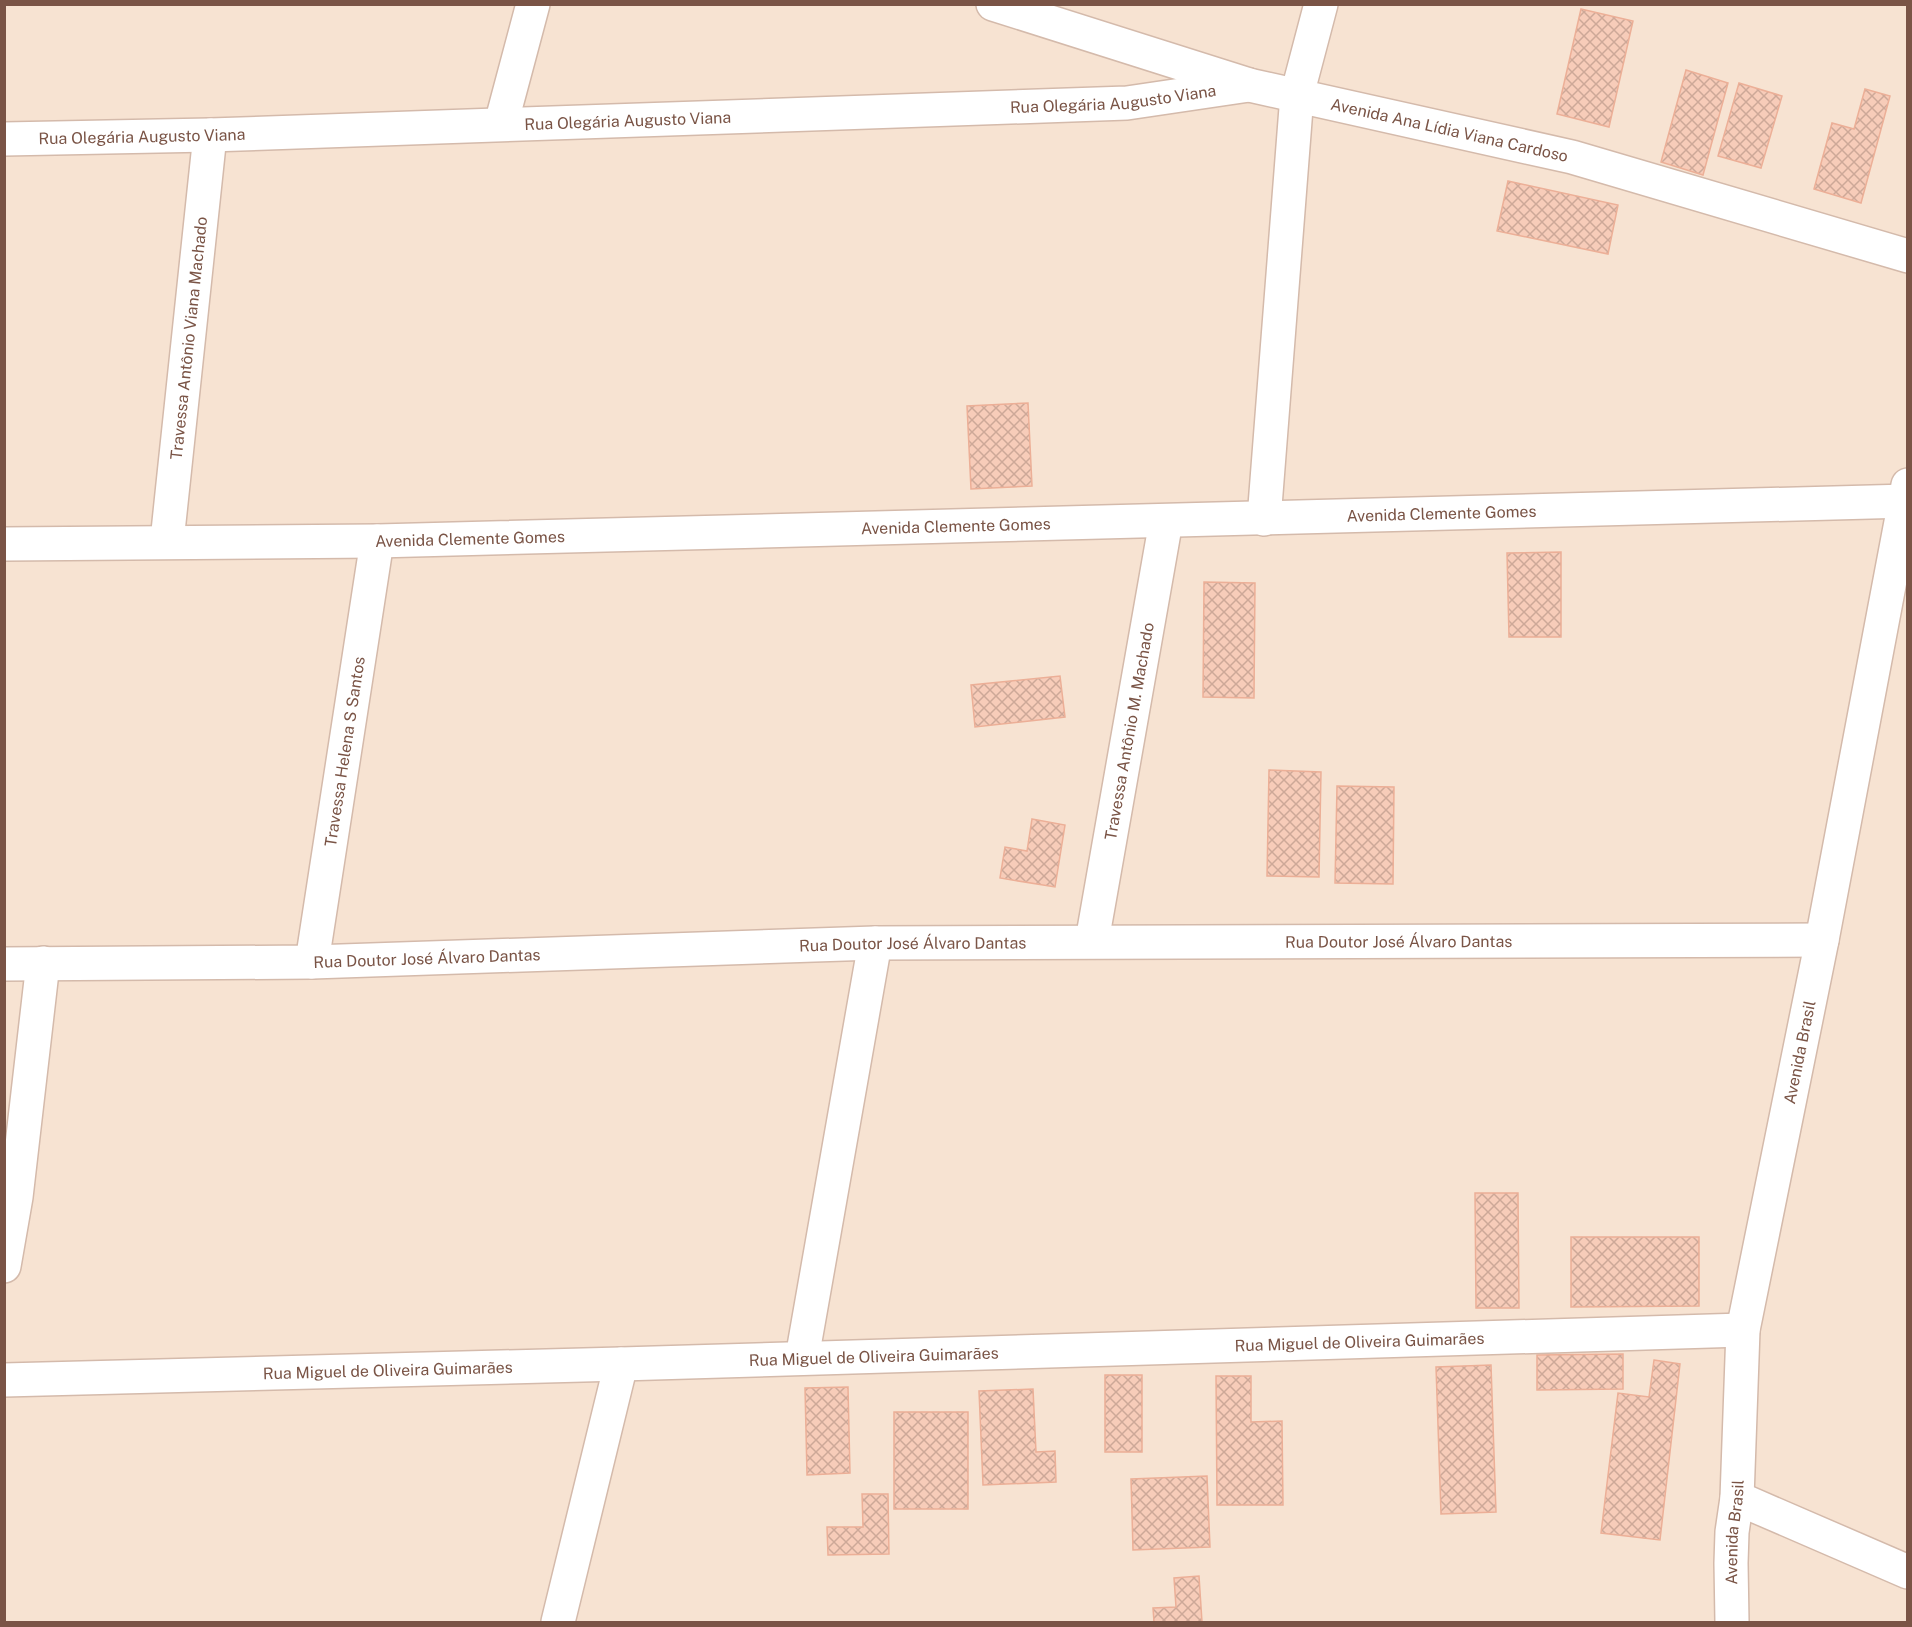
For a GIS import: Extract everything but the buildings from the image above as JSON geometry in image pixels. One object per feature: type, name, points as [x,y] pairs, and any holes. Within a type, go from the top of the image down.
[{"type":"street","points":[[501,124],[533,4]]},
{"type":"street","name":"Avenida Ana Lídia Viana Cardoso","points":[[993,4],[1249,85],[1572,157],[1908,256]]},
{"type":"street","points":[[1264,519],[1297,95],[1321,4]]},
{"type":"street","name":"Rua Olegária Augusto Viana","points":[[4,139],[210,135],[1127,103],[1249,85]]},
{"type":"street","name":"Travessa Antônio Viana Machado","points":[[166,541],[210,135]]},
{"type":"street","name":"Avenida Clemente Gomes","points":[[4,544],[377,541],[1264,519],[1906,496]]},
{"type":"street","name":"Avenida Brasil","points":[[1732,1623],[1731,1563],[1737,1498],[1743,1330],[1822,940],[1906,496]]},
{"type":"street","name":"Travessa Antônio M. Machado","points":[[1092,941],[1166,521]]},
{"type":"street","name":"Travessa Helena S Santos","points":[[312,962],[377,541]]},
{"type":"street","name":"Rua Doutor José Álvaro Dantas","points":[[4,964],[312,962],[875,944],[1092,941],[1822,940]]},
{"type":"street","points":[[802,1358],[875,944]]},
{"type":"street","points":[[4,1266],[17,1185],[43,963]]},
{"type":"street","name":"Rua Miguel de Oliveira Guimarães","points":[[4,1380],[1743,1330]]},
{"type":"street","points":[[558,1623],[621,1364]]},
{"type":"street","points":[[1737,1498],[1908,1572]]},
{"type":"shaded area","points":[[5,5],[1907,5],[1907,1622],[5,1622]]}]
